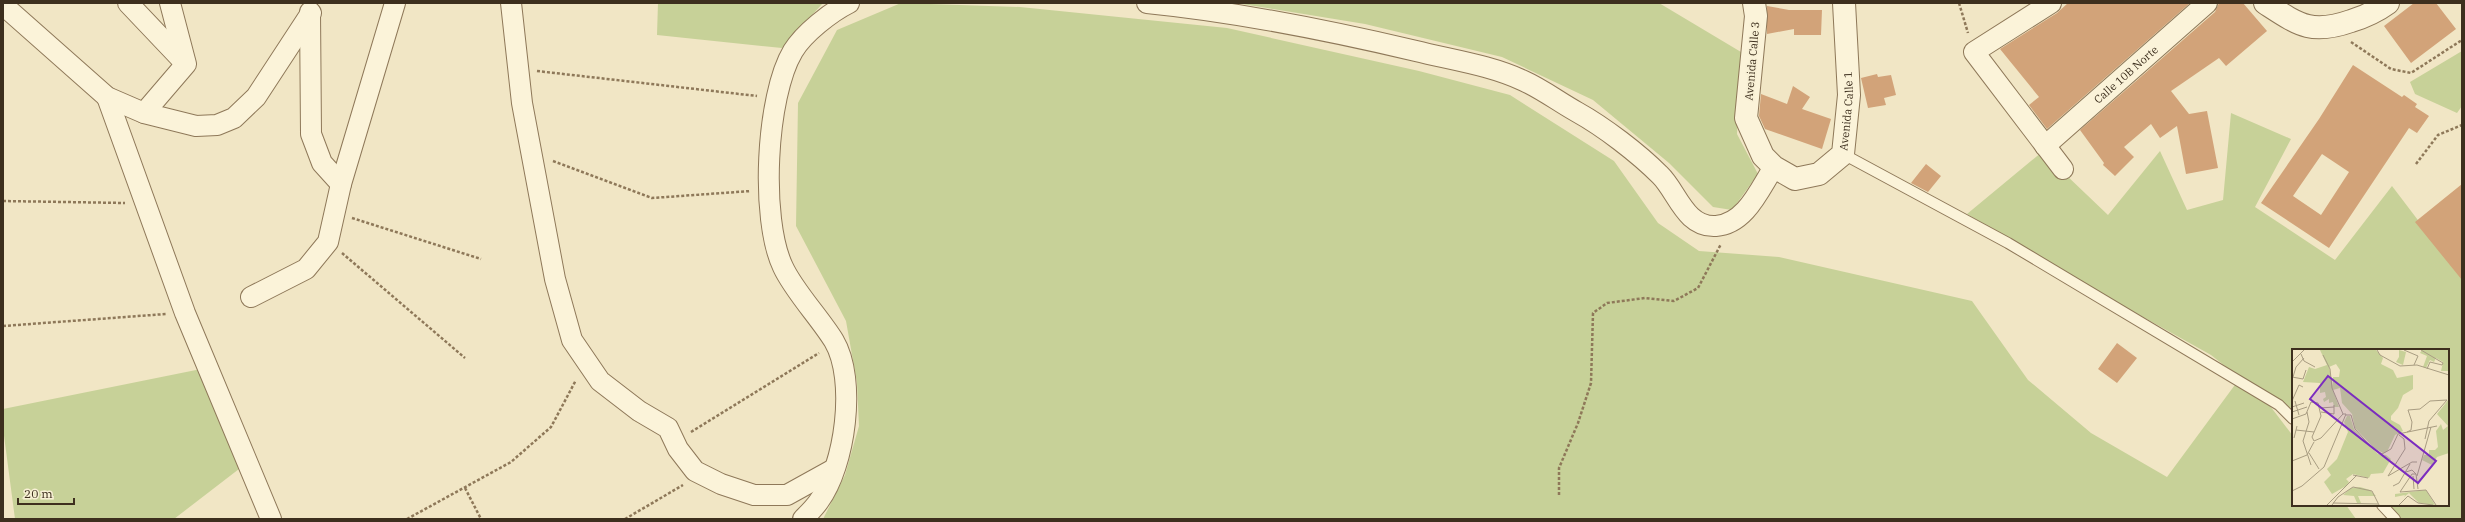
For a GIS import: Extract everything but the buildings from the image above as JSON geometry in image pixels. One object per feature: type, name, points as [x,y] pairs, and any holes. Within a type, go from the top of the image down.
[{"type":"street","points":[[128,3],[186,64]]},
{"type":"street","points":[[170,3],[186,64]]},
{"type":"street","points":[[251,297],[306,269],[328,242],[341,184],[395,3]]},
{"type":"street","points":[[511,3],[518,69],[555,279],[572,340],[577,348],[600,381],[639,411],[668,428],[675,442],[695,471],[721,484],[754,495],[787,495],[834,469]]},
{"type":"street","points":[[803,519],[820,500],[834,469],[842,441],[848,404],[843,369],[835,343],[783,267],[770,223],[769,190],[775,98],[793,51],[829,13],[850,3]]},
{"type":"street","points":[[1147,3],[1190,7],[1323,29],[1497,70],[1525,81],[1591,121],[1662,176],[1678,204],[1697,221],[1715,226],[1734,221],[1746,210],[1774,167]]},
{"type":"street","name":"Avenida Calle 3","points":[[1746,118],[1756,16],[1754,3]]},
{"type":"street","name":"Avenida Calle 1","points":[[1746,118],[1763,156],[1774,167],[1795,179],[1819,174],[1843,154],[1849,95],[1844,3]]},
{"type":"street","points":[[2051,3],[1974,52],[2062,169]]},
{"type":"street","name":"Calle 10B Norte","points":[[2045,146],[2207,3]]},
{"type":"street","points":[[2265,3],[2299,24],[2315,28],[2332,28],[2362,17],[2388,3]]},
{"type":"street","points":[[3,5],[107,97],[144,113],[196,126],[217,125],[234,118],[256,97],[310,8]]},
{"type":"street","points":[[310,8],[311,134],[322,163],[341,184]]},
{"type":"street","points":[[144,113],[186,64]]},
{"type":"street","points":[[107,97],[185,313],[271,519]]},
{"type":"lane","points":[[1843,154],[2060,274],[2102,301],[2279,405],[2292,418]]},
{"type":"lane","points":[[2383,506],[2395,519]]},
{"type":"path","points":[[1960,3],[1974,52]]},
{"type":"path","points":[[2347,40],[2391,69],[2411,73],[2462,40]]},
{"type":"path","points":[[518,69],[775,98]]},
{"type":"path","points":[[2416,164],[2438,135],[2462,125]]},
{"type":"path","points":[[532,153],[652,198],[769,190]]},
{"type":"path","points":[[3,201],[145,203]]},
{"type":"path","points":[[335,213],[481,259]]},
{"type":"path","points":[[1559,495],[1560,468],[1578,423],[1591,383],[1593,314],[1607,302],[1645,298],[1674,301],[1698,288],[1734,221]]},
{"type":"path","points":[[328,242],[465,358]]},
{"type":"path","points":[[3,326],[185,313]]},
{"type":"path","points":[[675,442],[835,343]]},
{"type":"path","points":[[407,519],[511,462],[552,427],[576,382],[577,348]]},
{"type":"path","points":[[625,519],[701,474]]},
{"type":"path","points":[[464,488],[481,519]]},
{"type":"green space","points":[[658,3],[823,3],[782,48],[657,35]]},
{"type":"green space","points":[[901,3],[1020,7],[1227,28],[1419,71],[1510,95],[1614,161],[1658,223],[1699,251],[1779,257],[1972,301],[2028,380],[2091,433],[2167,477],[2240,378],[2211,355],[2093,289],[1967,214],[2042,152],[2108,215],[2160,151],[2187,210],[2223,200],[2231,113],[2291,139],[2255,207],[2335,260],[2392,186],[2462,278],[2462,519],[2392,519],[2379,506],[2449,506],[2449,349],[2292,349],[2292,420],[2264,398],[2292,435],[2292,506],[2347,506],[2356,519],[823,519],[845,475],[859,426],[857,383],[846,321],[796,226],[798,103],[837,30]]},
{"type":"green space","points":[[1236,3],[1659,3],[1741,52],[1737,134],[1758,174],[1732,210],[1713,207],[1669,163],[1593,100],[1502,57],[1365,24]]},
{"type":"green space","points":[[2462,51],[2462,106],[2457,113],[2415,94],[2410,82]]},
{"type":"green space","points":[[201,369],[239,469],[174,519],[15,519],[3,428],[3,409]]}]
